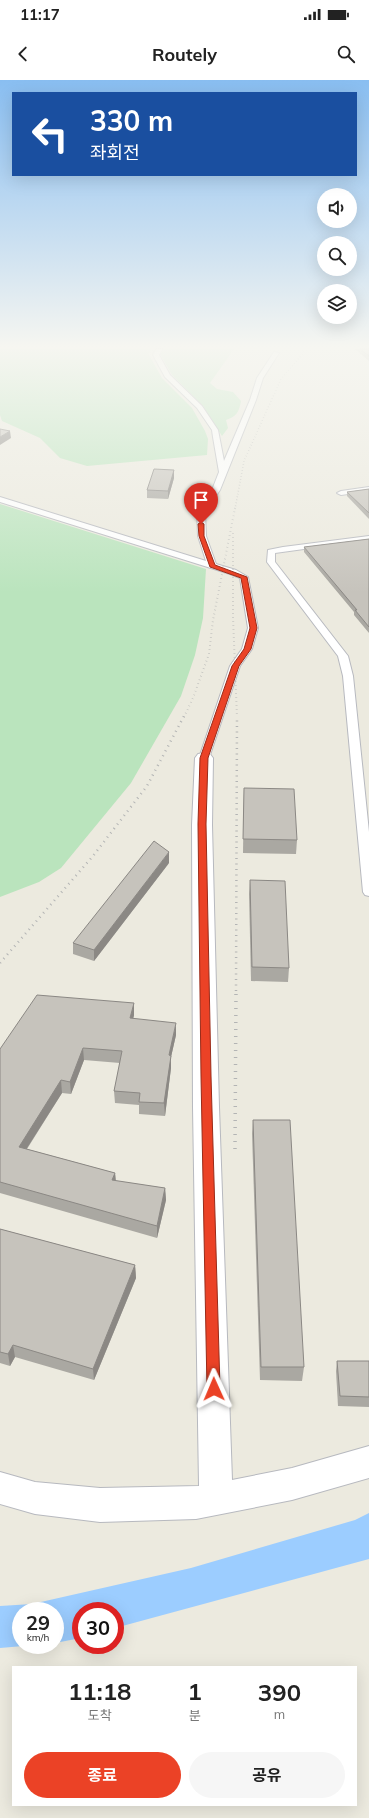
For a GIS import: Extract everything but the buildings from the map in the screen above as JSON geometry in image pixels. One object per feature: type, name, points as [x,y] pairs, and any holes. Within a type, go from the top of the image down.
[{"type":"street","points":[[204,758],[202,824],[206,1083],[216,1499]]},
{"type":"street","points":[[0,1488],[35,1498],[100,1505],[196,1503],[292,1484],[369,1462]]},
{"type":"lane","points":[[215,430],[223,472]]},
{"type":"lane","points":[[212,566],[202,536],[201,512],[216,490],[241,430]]},
{"type":"lane","points":[[341,493],[369,489]]},
{"type":"lane","points":[[0,499],[244,577],[253,628],[247,649],[235,666],[204,758]]},
{"type":"lane","points":[[369,538],[283,549],[271,552],[270,555],[271,562],[343,656],[348,676],[369,892]]},
{"type":"green space","points":[[22,430],[204,430],[208,439],[207,455],[87,466],[60,458],[40,438]]},
{"type":"green space","points":[[218,430],[226,430],[222,436]]},
{"type":"green space","points":[[0,504],[206,569],[203,618],[195,655],[181,696],[131,783],[61,868],[39,882],[0,897]]},
{"type":"water","points":[[369,1513],[369,1559],[124,1626],[124,1602],[72,1602],[72,1640],[64,1641],[64,1602],[41,1602],[191,1568],[355,1520]]},
{"type":"water","points":[[12,1605],[12,1647],[0,1648],[0,1606]]},
{"type":"railway","points":[[235,509],[244,461],[258,430]]},
{"type":"railway","points":[[184,717],[193,698],[209,654],[213,620],[235,508]]},
{"type":"railway","points":[[233,533],[233,617],[237,717]]},
{"type":"railway","points":[[0,963],[93,856],[147,786],[184,716]]},
{"type":"railway","points":[[236,991],[237,717]]},
{"type":"railway","points":[[235,1149],[236,990]]},
{"type":"route","points":[[201,524],[202,536],[212,566],[244,577],[253,628],[247,649],[235,666],[204,758],[202,824],[206,1076],[214,1389]]}]
